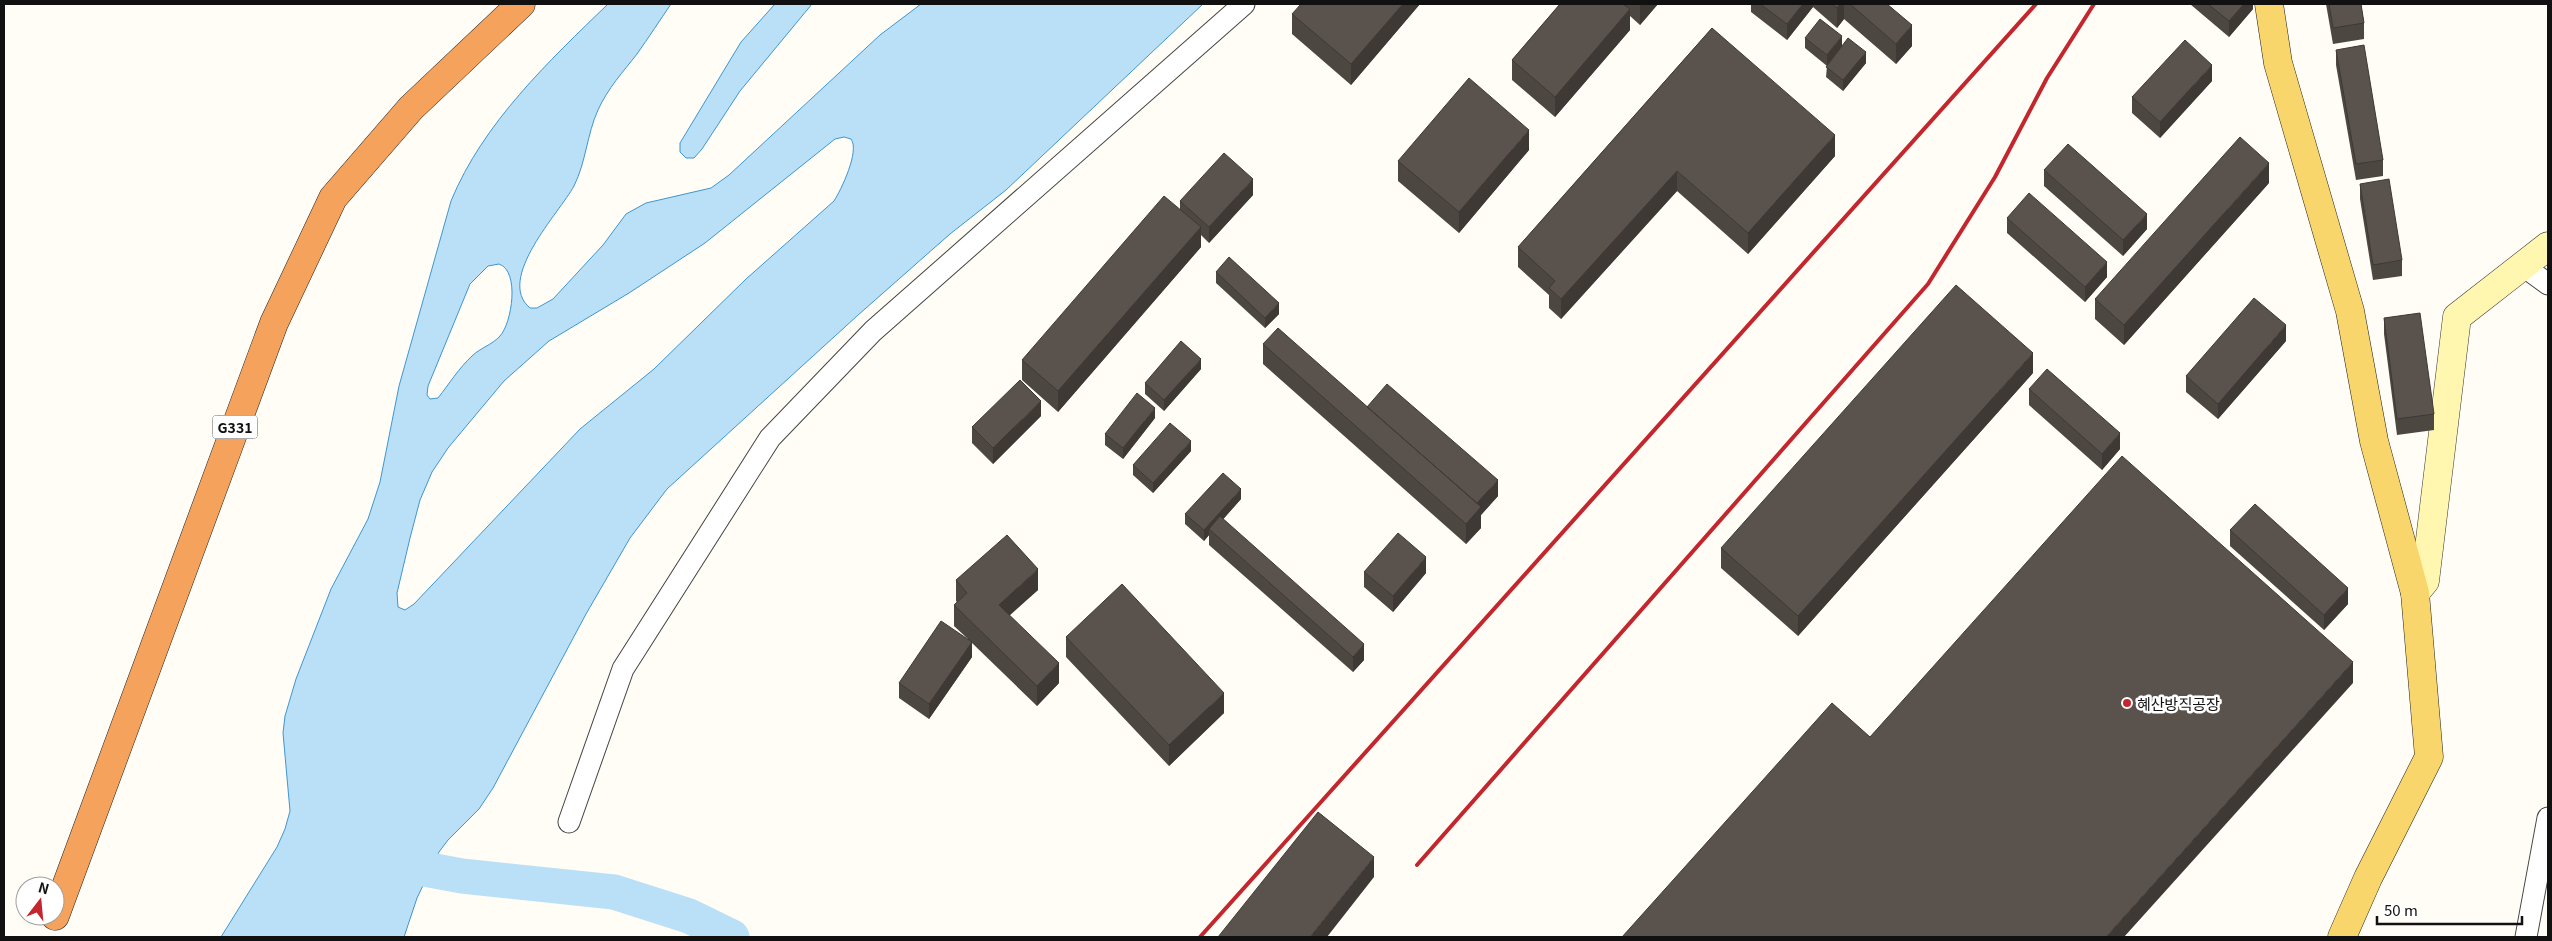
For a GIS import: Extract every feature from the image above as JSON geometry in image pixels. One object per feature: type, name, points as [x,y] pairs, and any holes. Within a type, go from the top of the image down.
[{"type":"highway","name":"G331","points":[[65,889],[274,323],[333,198],[411,108],[522,4]]},
{"type":"main road","points":[[2269,4],[2278,63],[2350,311],[2374,441],[2415,593],[2430,757],[2368,878],[2342,937]]},
{"type":"main road","points":[[2415,593],[2425,581],[2457,317],[2548,246]]},
{"type":"street","points":[[569,822],[623,669],[770,438],[873,331],[1244,4]]},
{"type":"street","points":[[2522,265],[2548,284]]},
{"type":"street","points":[[2526,937],[2548,818]]},
{"type":"water","points":[[608,4],[671,4],[602,102],[594,119],[574,186],[545,228],[525,264],[520,280],[521,295],[530,308],[537,308],[553,299],[603,245],[626,214],[646,203],[711,188],[729,175],[880,35],[921,4],[1203,4],[1006,190],[950,234],[857,316],[667,489],[630,538],[586,614],[493,788],[479,809],[448,840],[439,852],[417,898],[404,937],[221,937],[277,847],[285,829],[290,811],[283,733],[285,716],[296,679],[331,589],[368,519],[380,482],[399,386],[451,201],[465,172],[499,119],[541,71]],"holes":[[[844,137],[851,139],[853,152],[848,170],[834,201],[746,279],[654,369],[580,429],[414,604],[405,610],[398,607],[397,593],[410,538],[420,500],[432,472],[448,448],[504,381],[549,341],[629,293],[705,243],[835,139]],[[499,264],[506,269],[512,286],[508,320],[504,329],[497,339],[475,353],[467,361],[438,398],[430,399],[427,395],[428,386],[470,284],[488,266]]]},
{"type":"water","points":[[775,4],[812,4],[740,91],[702,149],[694,158],[686,158],[680,152],[680,143],[741,42]]},
{"type":"building","points":[[1301,4],[1403,4],[1351,64],[1292,14]]},
{"type":"building","points":[[1560,4],[1623,4],[1630,9],[1555,97],[1512,60]]},
{"type":"building","points":[[1760,4],[1803,4],[1787,24]]},
{"type":"building","points":[[1832,4],[1840,4],[1837,8]]},
{"type":"building","points":[[1850,4],[1887,4],[1912,25],[1896,44]]},
{"type":"building","points":[[2208,4],[2244,4],[2229,21]]},
{"type":"building","points":[[2329,4],[2361,4],[2364,23],[2333,28]]},
{"type":"building","points":[[1820,19],[1842,36],[1827,55],[1805,38]]},
{"type":"building","points":[[1712,28],[1835,135],[1748,233],[1677,171],[1561,299],[1549,288],[1555,281],[1518,247]]},
{"type":"building","points":[[1848,38],[1866,52],[1843,80],[1826,67]]},
{"type":"building","points":[[2185,40],[2212,65],[2160,122],[2132,97]]},
{"type":"building","points":[[2364,45],[2383,160],[2356,164],[2336,50]]},
{"type":"building","points":[[1469,78],[1529,130],[1459,212],[1398,161]]},
{"type":"building","points":[[2240,137],[2269,163],[2124,325],[2095,299]]},
{"type":"building","points":[[2068,144],[2147,214],[2123,240],[2044,170]]},
{"type":"building","points":[[1224,153],[1253,179],[1209,227],[1180,201]]},
{"type":"building","points":[[2389,179],[2402,260],[2373,265],[2360,184]]},
{"type":"building","points":[[2029,193],[2107,262],[2085,287],[2007,218]]},
{"type":"building","points":[[1164,196],[1201,227],[1058,391],[1022,360]]},
{"type":"building","points":[[1229,257],[1279,303],[1265,318],[1216,272]]},
{"type":"building","points":[[1956,285],[2033,353],[1798,616],[1721,548]]},
{"type":"building","points":[[2254,298],[2286,325],[2218,404],[2186,376]]},
{"type":"building","points":[[2420,313],[2434,414],[2397,419],[2384,318]]},
{"type":"building","points":[[1278,328],[1481,507],[1466,524],[1263,344]]},
{"type":"building","points":[[1181,341],[1201,359],[1164,400],[1145,383]]},
{"type":"building","points":[[2047,369],[2120,433],[2102,454],[2029,389]]},
{"type":"building","points":[[1020,380],[1041,401],[993,448],[972,427]]},
{"type":"building","points":[[1387,384],[1498,480],[1477,503],[1367,407]]},
{"type":"building","points":[[1137,393],[1155,408],[1123,448],[1105,434]]},
{"type":"building","points":[[1170,423],[1191,441],[1153,483],[1133,465]]},
{"type":"building","name":"혜산방직공장","points":[[2122,456],[2353,662],[2106,937],[1622,937],[1832,703],[1870,737]]},
{"type":"building","points":[[1223,473],[1241,489],[1204,530],[1185,514]]},
{"type":"building","points":[[2255,504],[2348,588],[2324,615],[2230,530]]},
{"type":"building","points":[[1220,516],[1364,644],[1353,657],[1209,529]]},
{"type":"building","points":[[1398,533],[1426,557],[1393,596],[1364,572]]},
{"type":"building","points":[[1007,535],[1038,569],[999,605],[1059,663],[1037,686],[954,605],[967,593],[956,580]]},
{"type":"building","points":[[1122,584],[1224,693],[1169,745],[1066,637]]},
{"type":"building","points":[[941,621],[972,642],[929,704],[899,683]]},
{"type":"building","points":[[1318,812],[1374,857],[1310,937],[1218,937]]},
{"type":"waterway","points":[[381,861],[462,876],[614,892],[689,916],[732,937]]},
{"type":"railway","points":[[1200,937],[2036,4]]},
{"type":"railway","points":[[1417,865],[1928,284],[1995,177],[2047,78],[2094,4]]},
{"type":"place","name":"혜산방직공장","points":[[2127,703]]}]
